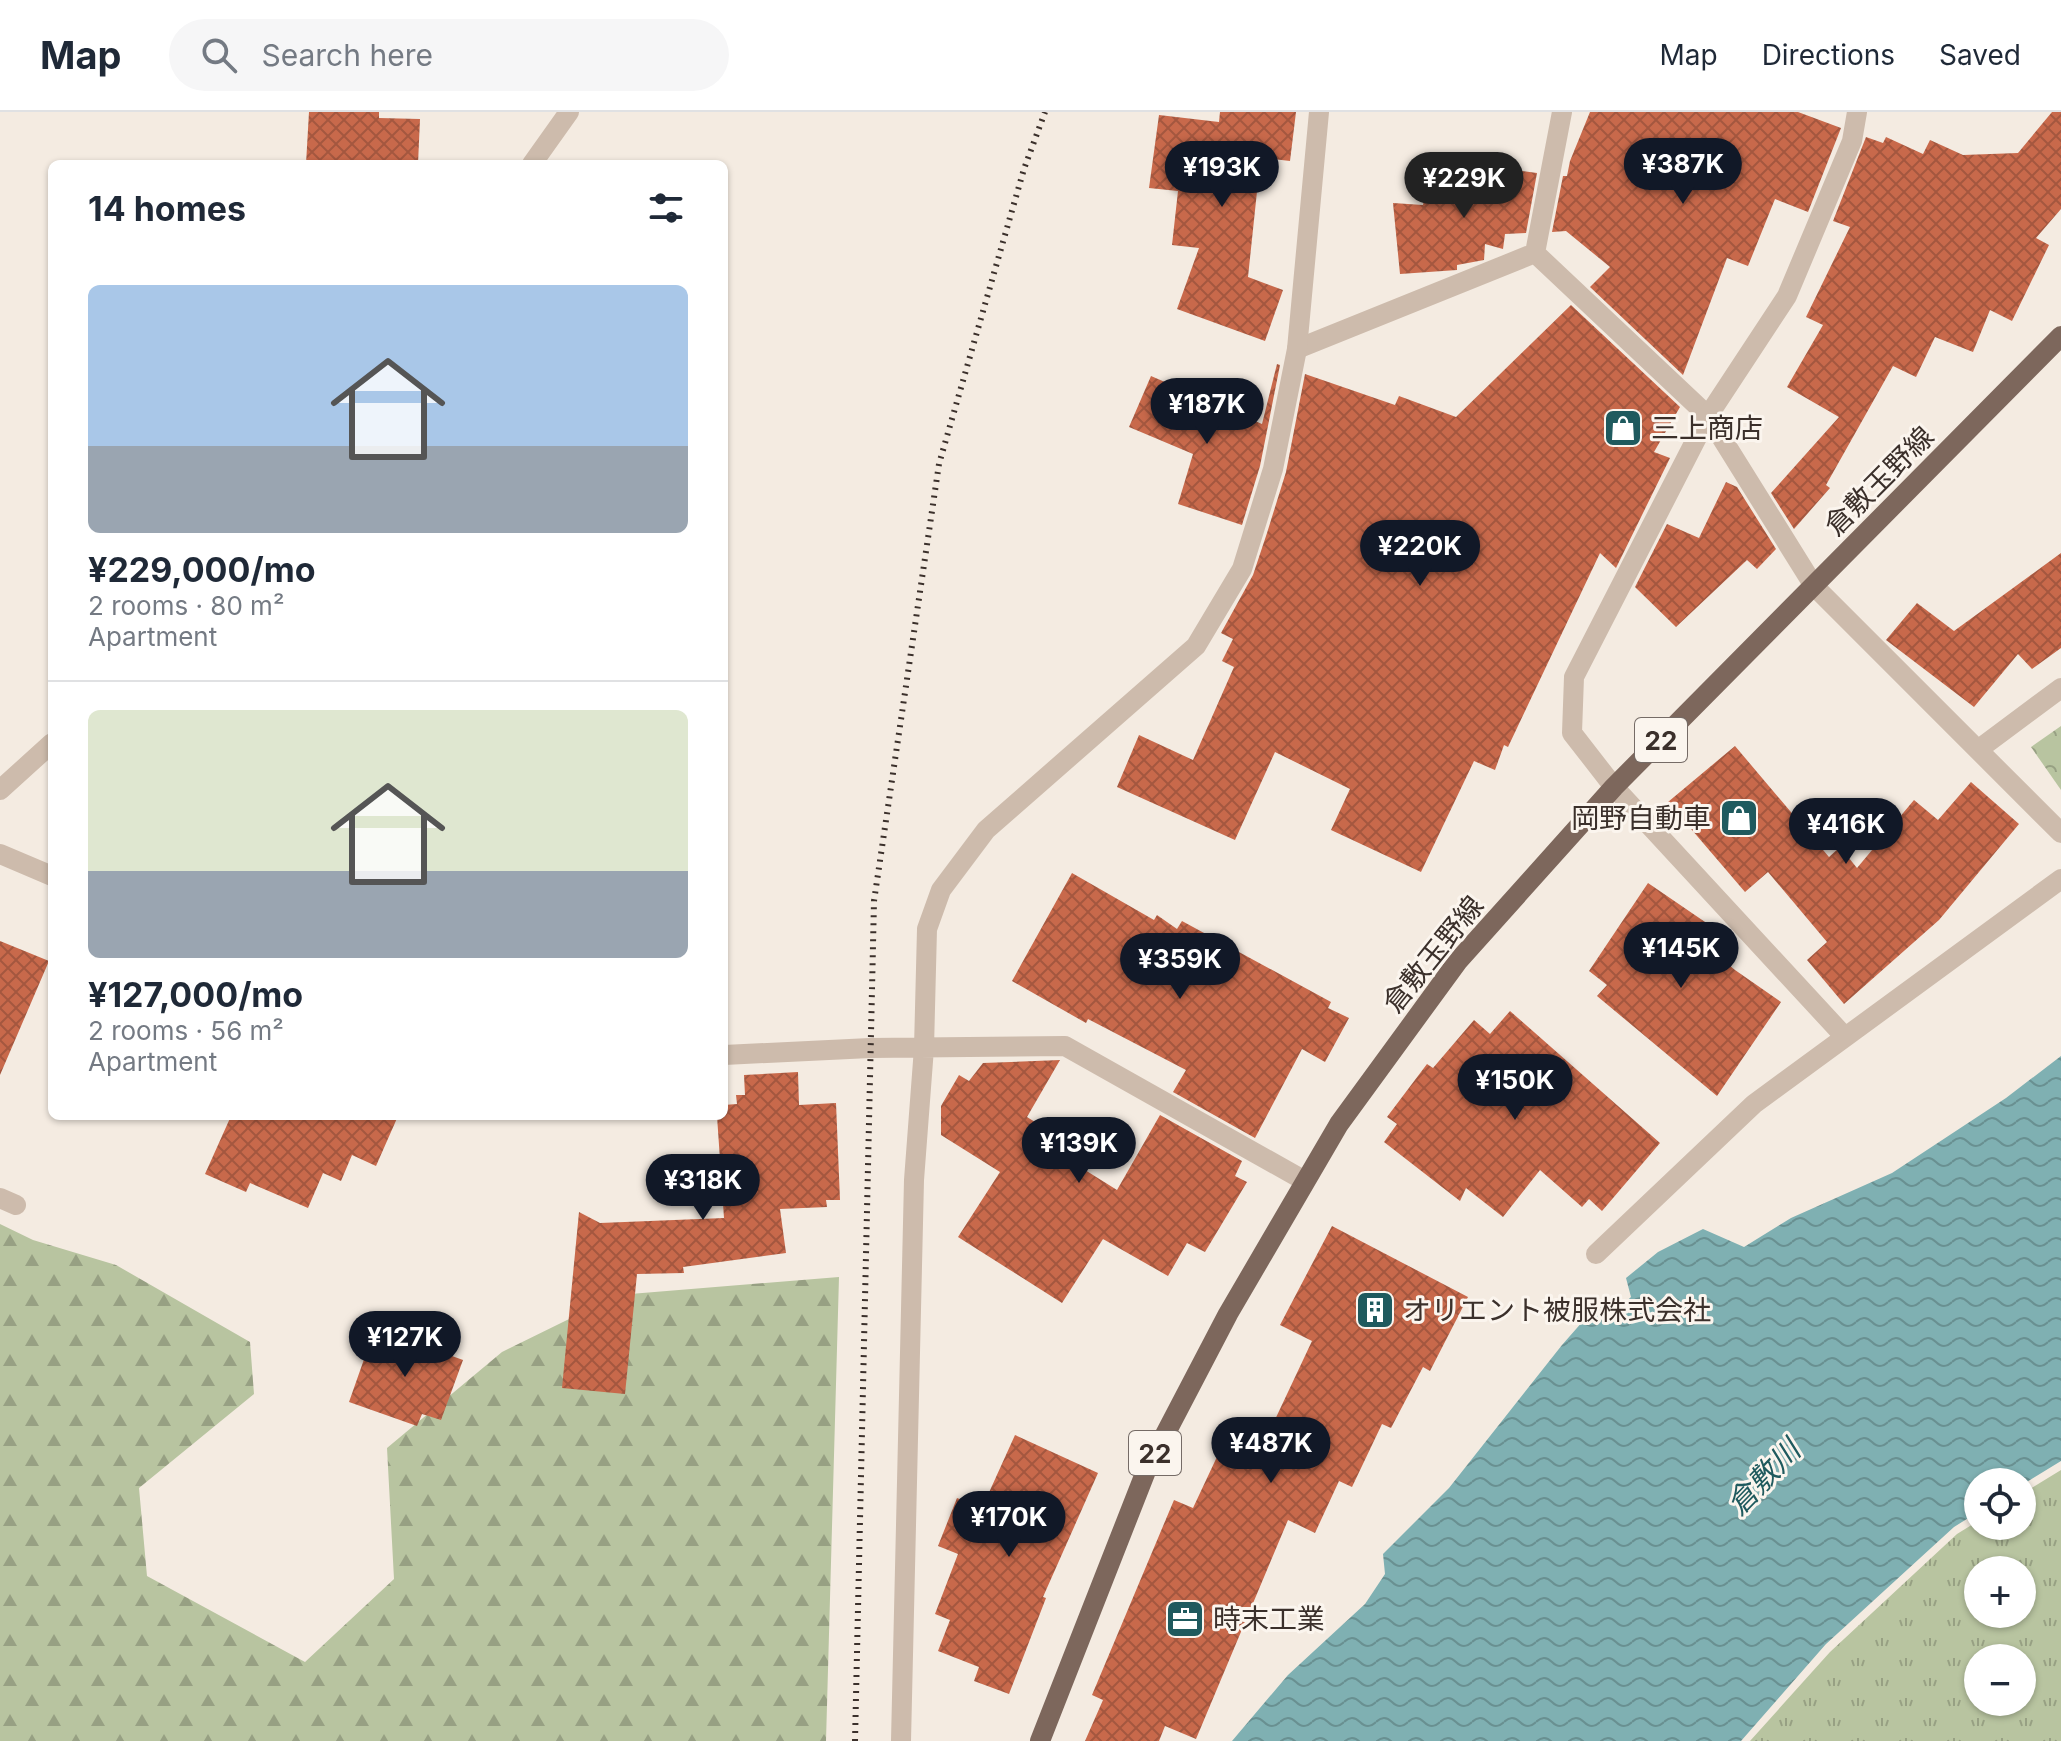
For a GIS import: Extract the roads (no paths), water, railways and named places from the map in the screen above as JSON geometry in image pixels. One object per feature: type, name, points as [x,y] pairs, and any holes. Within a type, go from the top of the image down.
[{"type":"main road","name":"倉敷玉野線","points":[[1040,1741],[1146,1471],[1228,1314],[1339,1124],[1458,961],[1614,787],[2061,336]]},
{"type":"street","points":[[535,160],[569,112]]},
{"type":"street","points":[[901,1741],[914,1180],[924,1048],[927,929],[941,890],[986,830],[1196,646],[1242,569],[1273,469],[1297,349],[1319,112]]},
{"type":"street","points":[[1535,253],[1562,112]]},
{"type":"street","points":[[1845,1037],[1614,787],[1572,733],[1574,677],[1708,416],[1787,296],[1852,141],[1857,112]]},
{"type":"street","points":[[1297,349],[1535,253]]},
{"type":"street","points":[[1535,253],[1708,416],[1814,586],[2061,833]]},
{"type":"street","points":[[1979,749],[2061,688]]},
{"type":"street","points":[[0,790],[48,747]]},
{"type":"street","points":[[0,854],[48,874]]},
{"type":"street","points":[[1596,1254],[1754,1104],[2061,879]]},
{"type":"street","points":[[728,1055],[870,1048],[1065,1046],[1305,1181]]},
{"type":"water","name":"倉敷川","points":[[2061,1056],[2061,1461],[2036,1476],[2036,1468],[1964,1468],[1964,1521],[1826,1644],[1741,1741],[1232,1741],[1288,1675],[1365,1604],[1385,1574],[1383,1554],[1449,1488],[1598,1304],[1617,1310],[1631,1297],[1626,1278],[1658,1252],[1703,1229],[1744,1247],[1791,1218],[1892,1173],[2006,1098]]},
{"type":"railway","points":[[855,1741],[874,901],[939,464],[1024,169],[1045,112]]},
{"type":"place","name":"三上商店","points":[[1623,428]]},
{"type":"place","name":"岡野自動車","points":[[1739,818]]},
{"type":"place","name":"オリエント被服株式会社","points":[[1375,1310]]},
{"type":"place","name":"時末工業","points":[[1185,1619]]}]
